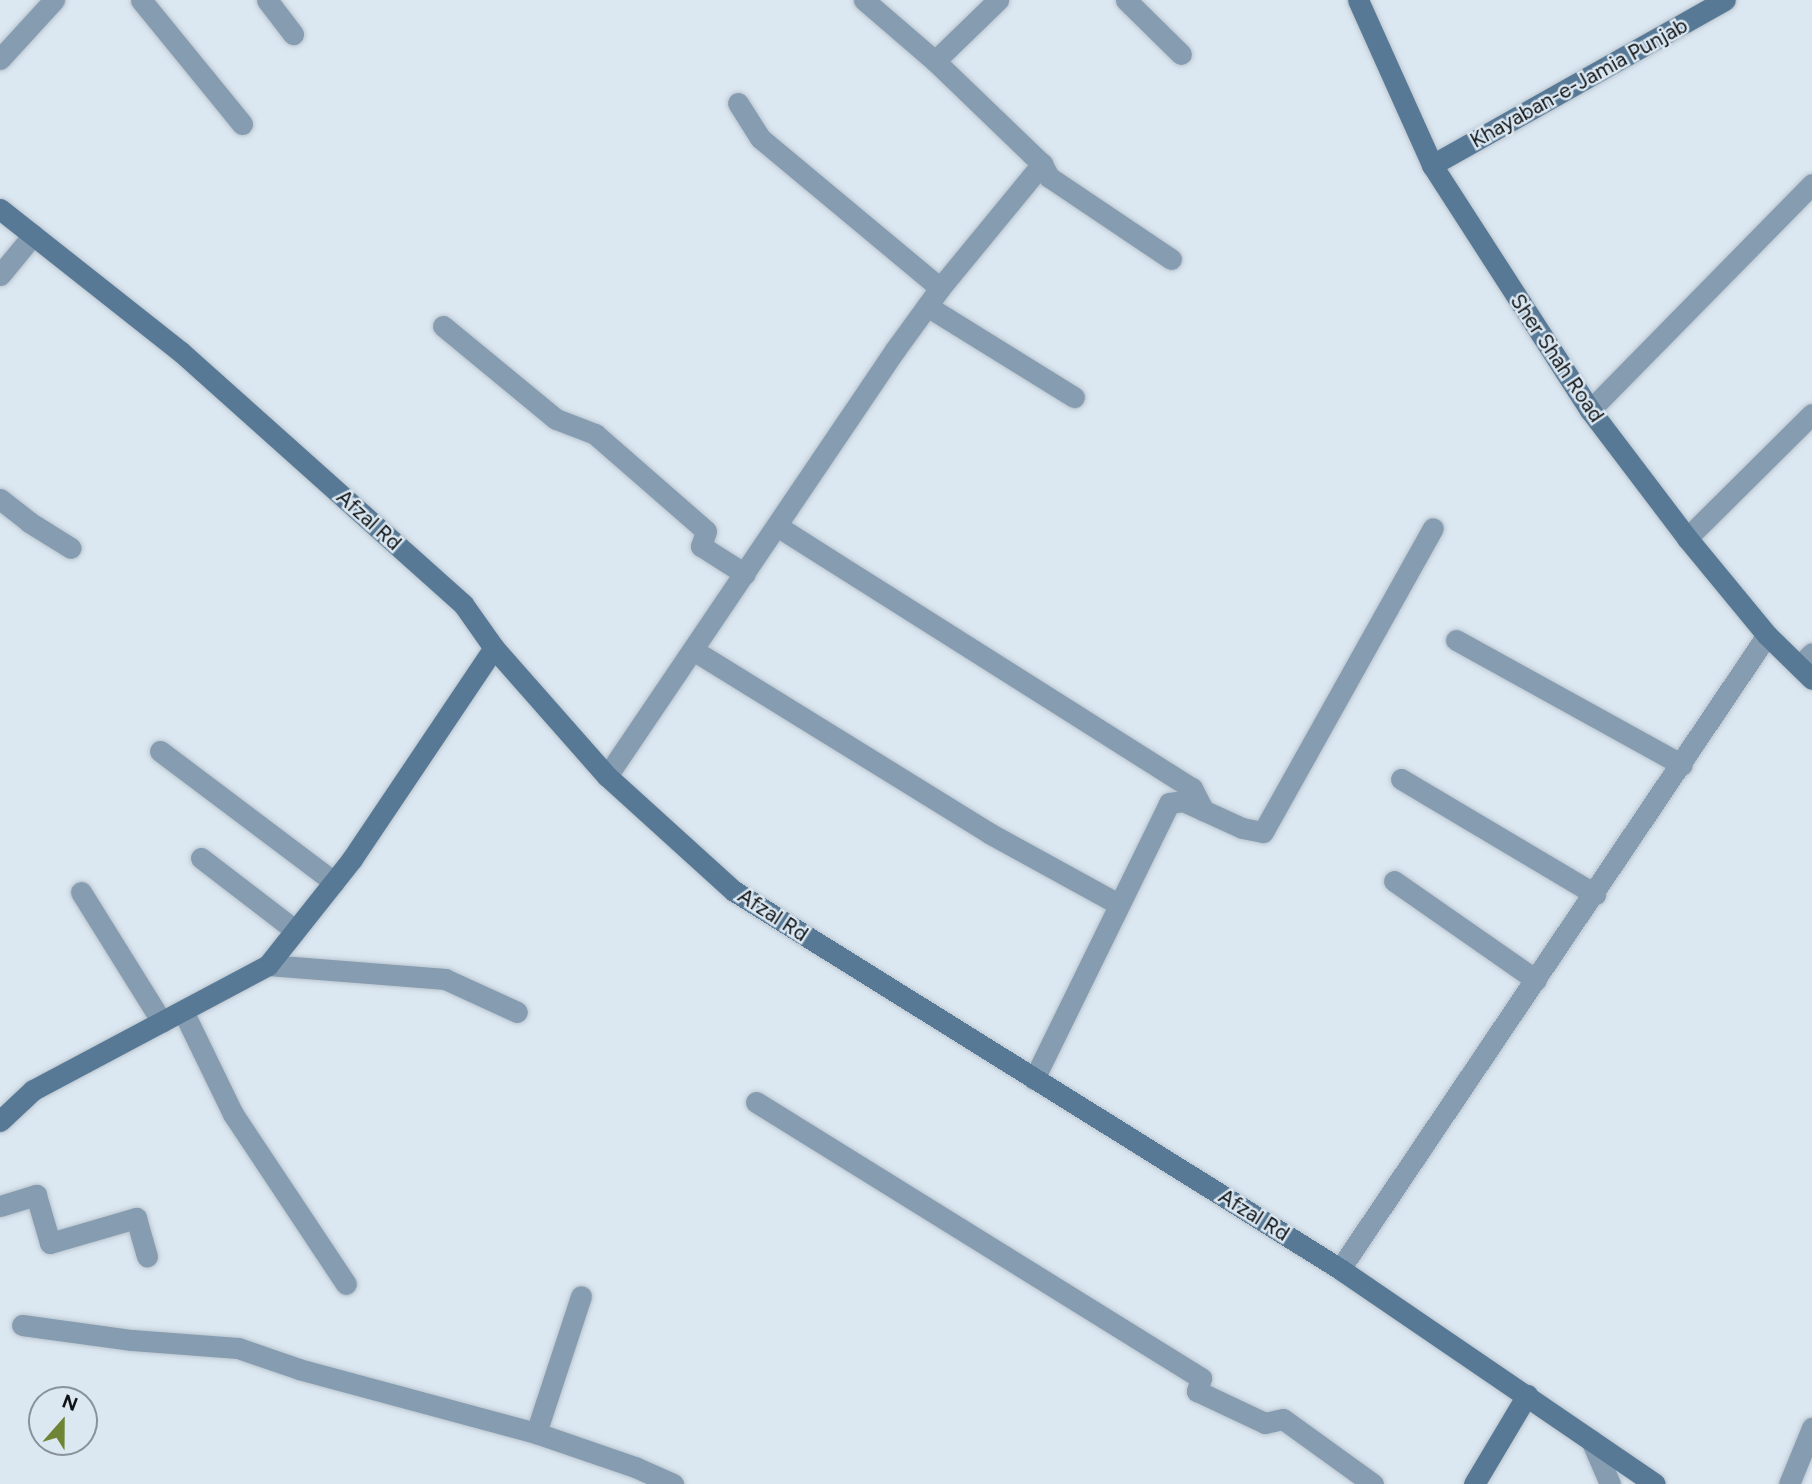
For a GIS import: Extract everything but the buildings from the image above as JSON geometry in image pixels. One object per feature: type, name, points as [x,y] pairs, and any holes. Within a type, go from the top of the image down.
[{"type":"street","points":[[0,59],[54,0]]},
{"type":"street","points":[[141,0],[242,124]]},
{"type":"street","points":[[267,0],[293,34]]},
{"type":"street","points":[[864,0],[935,61],[1042,164],[1049,177],[1171,259]]},
{"type":"street","points":[[935,61],[998,0]]},
{"type":"street","points":[[1126,0],[1181,54]]},
{"type":"street","name":"Sher Shah Road","points":[[1358,0],[1432,165],[1590,410],[1687,538],[1767,635],[1808,666]]},
{"type":"street","name":"Khayaban-e-Jamia Punjab","points":[[1432,165],[1725,0]]},
{"type":"street","points":[[738,103],[760,138],[940,288]]},
{"type":"street","points":[[607,776],[927,306],[1042,164]]},
{"type":"street","points":[[1590,410],[1812,184]]},
{"type":"street","name":"Afzal Rd","points":[[0,209],[192,362],[463,604],[495,648],[607,776],[734,891],[1340,1269],[1655,1484]]},
{"type":"street","points":[[0,275],[33,235]]},
{"type":"street","points":[[927,306],[1074,397]]},
{"type":"street","points":[[443,326],[556,419],[595,434],[706,531],[701,546],[745,574]]},
{"type":"street","points":[[1687,538],[1812,414]]},
{"type":"street","points":[[0,499],[29,522],[71,548]]},
{"type":"street","points":[[777,526],[1192,788],[1203,810]]},
{"type":"street","points":[[1034,1079],[1169,803],[1183,801],[1242,828],[1263,832],[1433,527]]},
{"type":"street","points":[[1340,1269],[1682,765],[1767,635]]},
{"type":"street","points":[[1456,640],[1682,765]]},
{"type":"street","points":[[0,1121],[33,1090],[268,965],[334,882],[495,648]]},
{"type":"street","points":[[693,650],[989,833],[1118,904]]},
{"type":"street","points":[[160,751],[334,882]]},
{"type":"street","points":[[1401,779],[1595,894]]},
{"type":"street","points":[[201,858],[295,930]]},
{"type":"street","points":[[1394,881],[1536,980]]},
{"type":"street","points":[[81,892],[162,1023]]},
{"type":"street","points":[[268,965],[445,979],[517,1012]]},
{"type":"street","points":[[183,1011],[233,1114],[346,1284]]},
{"type":"street","points":[[756,1102],[1200,1378],[1197,1391],[1265,1423],[1283,1419],[1373,1484]]},
{"type":"street","points":[[0,1206],[36,1195],[50,1243],[136,1218],[147,1256]]},
{"type":"street","points":[[536,1433],[581,1296]]},
{"type":"street","points":[[22,1325],[132,1340],[238,1348],[299,1369],[536,1433],[635,1467],[673,1484]]},
{"type":"street","points":[[1474,1484],[1527,1395]]},
{"type":"street","points":[[1789,1484],[1812,1428]]},
{"type":"street","points":[[1591,1440],[1610,1484]]}]
